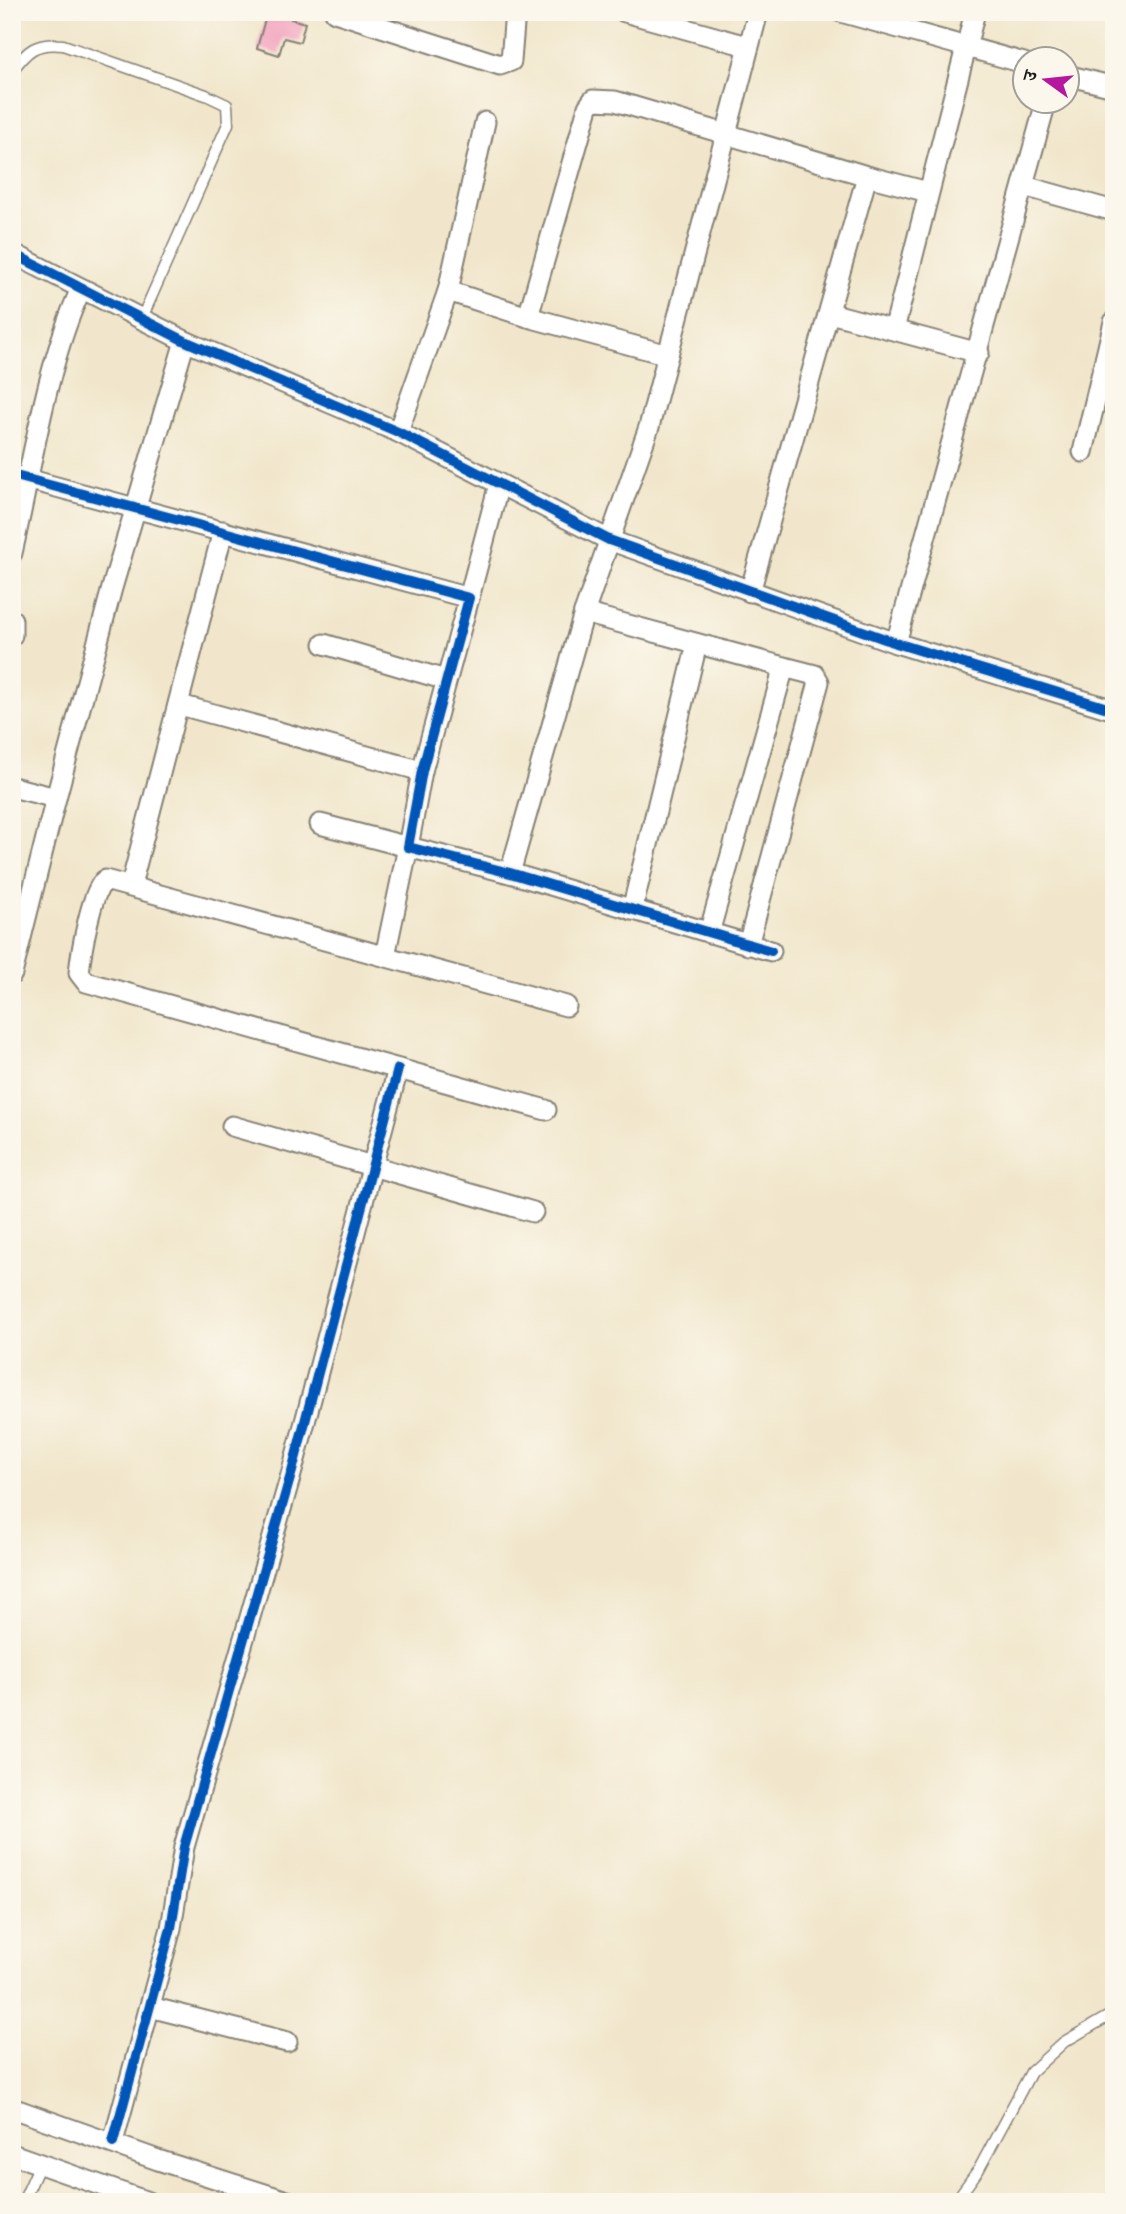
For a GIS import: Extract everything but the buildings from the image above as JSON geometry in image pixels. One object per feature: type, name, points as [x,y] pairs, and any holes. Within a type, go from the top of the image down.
[{"type":"street","points":[[335,12],[500,65],[511,61],[515,12]]},
{"type":"street","points":[[625,12],[747,46]]},
{"type":"street","points":[[510,873],[584,613],[649,427],[758,12]]},
{"type":"street","points":[[841,12],[1010,59]]},
{"type":"street","points":[[894,330],[975,12]]},
{"type":"street","points":[[1080,78],[1114,87]]},
{"type":"street","points":[[528,317],[588,107],[593,100],[615,101],[928,192]]},
{"type":"street","points":[[896,643],[1042,116]]},
{"type":"street","points":[[398,432],[448,291],[485,122]]},
{"type":"street","points":[[750,592],[867,176]]},
{"type":"street","points":[[1024,186],[1114,211]]},
{"type":"street","points":[[12,253],[185,341],[398,432],[609,540],[896,643],[1113,707]]},
{"type":"street","points":[[12,553],[20,478],[71,310],[82,289]]},
{"type":"street","points":[[448,291],[528,317],[668,355]]},
{"type":"street","points":[[830,313],[978,353]]},
{"type":"street","points":[[1083,452],[1105,400],[1114,321]]},
{"type":"street","points":[[12,974],[56,798],[135,508],[185,341]]},
{"type":"street","points":[[20,478],[469,598]]},
{"type":"street","points":[[385,956],[422,771],[499,484]]},
{"type":"street","points":[[131,886],[223,531]]},
{"type":"street","points":[[584,613],[815,675],[819,682],[748,945]]},
{"type":"street","points":[[12,620],[12,635]]},
{"type":"street","points":[[324,643],[446,680]]},
{"type":"street","points":[[632,910],[697,644]]},
{"type":"street","points":[[709,933],[784,667]]},
{"type":"street","points":[[180,705],[422,771]]},
{"type":"street","points":[[12,787],[56,798]]},
{"type":"street","points":[[320,824],[510,873],[771,951]]},
{"type":"street","points":[[547,1110],[86,982],[79,973],[80,959],[97,890],[105,880],[566,1006]]},
{"type":"street","points":[[113,2142],[179,1895],[186,1840],[214,1753],[374,1167],[398,1069]]},
{"type":"street","points":[[232,1126],[533,1212]]},
{"type":"street","points":[[150,2007],[287,2042]]},
{"type":"street","points":[[12,2108],[290,2202]]},
{"type":"street","points":[[12,2154],[147,2201]]},
{"type":"lane","points":[[12,71],[31,48],[48,44],[63,45],[206,95],[227,105],[228,124],[141,320]]},
{"type":"lane","points":[[955,2202],[979,2169],[1031,2072],[1064,2042],[1114,2013]]},
{"type":"lane","points":[[23,2202],[40,2164]]},
{"type":"cycle path","points":[[12,253],[185,341],[398,432],[609,540],[896,643],[1114,710]]},
{"type":"cycle path","points":[[12,475],[469,598],[422,771],[408,847],[510,873],[771,951]]},
{"type":"cycle path","points":[[113,2142],[171,1928],[184,1847],[292,1471],[398,1069]]}]
